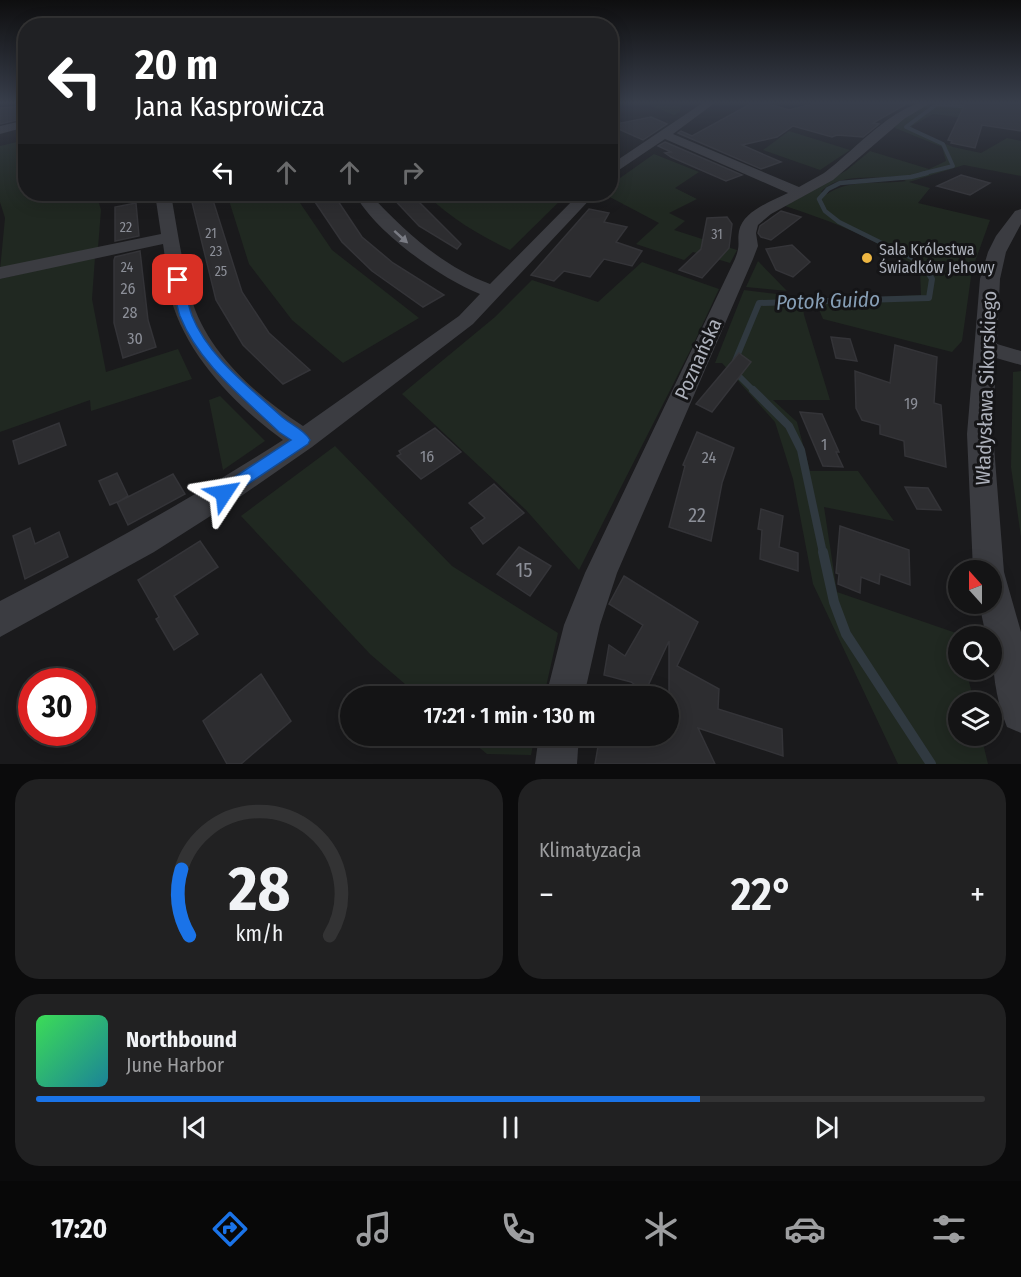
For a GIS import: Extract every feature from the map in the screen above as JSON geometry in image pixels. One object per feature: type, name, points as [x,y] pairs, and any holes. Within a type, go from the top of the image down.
[{"type":"street","points":[[618,166],[658,138]]},
{"type":"street","points":[[672,138],[799,192]]},
{"type":"street","name":"Poznańska","points":[[567,686],[582,625],[601,573],[747,252],[749,246],[747,233],[750,223],[799,192],[828,177],[875,138]]},
{"type":"street","points":[[164,201],[181,298],[186,315],[198,338],[214,361],[245,392],[285,428],[303,440]]},
{"type":"street","points":[[368,201],[400,237],[426,257],[476,286],[493,292]]},
{"type":"street","points":[[0,621],[143,542],[224,493],[303,440],[466,320],[580,201]]},
{"type":"street","name":"Władysława Sikorskiego","points":[[988,560],[980,434],[990,279],[995,254],[1006,230],[1021,214]]},
{"type":"street","points":[[0,273],[171,237]]},
{"type":"street","points":[[986,348],[1021,358]]},
{"type":"street","points":[[999,614],[1021,713]]},
{"type":"street","points":[[556,764],[558,746]]},
{"type":"shaded area","points":[[780,138],[810,138],[850,150],[820,170],[763,150]]},
{"type":"shaded area","points":[[919,138],[930,138],[953,147],[981,153],[1007,138],[1021,141],[1021,176],[964,165],[909,182],[930,188],[918,203],[990,220],[972,270],[962,341],[952,352],[823,319],[815,300],[921,295],[920,271],[873,241],[838,225],[785,206],[847,170],[870,151],[929,169],[946,161],[942,147]],"holes":[[[897,176],[906,181],[855,184],[827,194],[821,192],[828,186],[847,179]]]},
{"type":"shaded area","points":[[18,142],[18,201],[98,201],[101,210],[98,248],[0,270],[5,218],[0,202],[0,146]]},
{"type":"shaded area","points":[[654,154],[699,172],[675,188],[697,199],[669,213],[685,221],[674,230],[737,250],[730,263],[693,252],[684,260],[636,244],[659,223],[617,201],[618,179]]},
{"type":"shaded area","points":[[229,201],[299,201],[332,250],[419,318],[343,363],[292,320],[249,264]]},
{"type":"shaded area","points":[[434,201],[560,201],[510,250],[445,211]]},
{"type":"shaded area","points":[[95,257],[92,299],[106,372],[178,349],[192,379],[91,411],[90,400],[0,432],[0,279]]},
{"type":"shaded area","points":[[758,261],[787,291],[746,287]]},
{"type":"shaded area","points":[[642,262],[719,289],[579,570],[526,510],[402,394],[495,317],[532,280],[598,302]]},
{"type":"shaded area","points":[[744,290],[802,297],[804,315],[830,400],[773,400],[797,422],[810,471],[858,471],[894,521],[824,507],[837,592],[948,630],[948,680],[969,680],[972,692],[948,692],[948,746],[984,746],[988,764],[898,764],[813,584],[793,479],[775,422],[722,363],[715,363]]},
{"type":"shaded area","points":[[1021,371],[1021,537],[1011,467],[1013,372]]},
{"type":"shaded area","points":[[220,396],[265,441],[223,470],[209,400]]},
{"type":"shaded area","points":[[335,446],[452,566],[558,633],[546,686],[407,686],[370,654],[241,516]]},
{"type":"shaded area","points":[[477,746],[533,746],[531,755],[487,754]]},
{"type":"building","points":[[689,138],[774,138],[742,145],[781,162],[761,169]]},
{"type":"building","points":[[949,138],[978,138],[975,148],[951,143],[952,141],[948,140]]},
{"type":"building","points":[[665,142],[742,175],[726,181],[671,157],[665,153],[671,152],[658,146]]},
{"type":"building","points":[[961,175],[990,183],[970,195],[937,186]]},
{"type":"building","points":[[192,201],[213,201],[242,292],[269,333],[310,370],[283,384],[243,345],[216,300]]},
{"type":"building","points":[[338,201],[362,237],[393,263],[444,295],[423,307],[372,271],[342,242],[315,202]]},
{"type":"building","points":[[396,201],[418,201],[461,244],[457,249],[419,226]]},
{"type":"building","points":[[136,203],[139,236],[115,241],[115,207]]},
{"type":"building","points":[[589,209],[609,213],[604,222],[627,227],[616,242],[642,251],[632,266],[604,259],[590,277],[564,271],[554,281],[531,275]]},
{"type":"building","points":[[781,211],[801,217],[771,240],[761,237],[758,233],[760,226]]},
{"type":"building","points":[[727,217],[732,224],[729,248],[702,278],[679,270],[701,249],[707,218]]},
{"type":"building","points":[[792,245],[810,262],[793,277],[776,270],[766,249]]},
{"type":"building","points":[[140,251],[148,320],[156,347],[123,358],[114,323],[114,260],[115,257]]},
{"type":"building","points":[[831,337],[850,339],[857,361],[836,358]]},
{"type":"building","points":[[895,345],[937,357],[934,403],[941,405],[946,467],[905,456],[904,441],[880,434],[880,425],[862,420],[856,408],[855,371],[890,383]]},
{"type":"building","points":[[739,353],[751,362],[712,412],[696,404]]},
{"type":"building","points":[[800,412],[822,414],[839,452],[836,452],[843,467],[823,466]]},
{"type":"building","points":[[59,423],[66,445],[19,464],[13,441]]},
{"type":"building","points":[[435,428],[461,452],[421,479],[397,456],[401,454],[399,451]]},
{"type":"building","points":[[697,432],[734,448],[722,483],[711,541],[669,527],[685,466],[683,465]]},
{"type":"building","points":[[117,473],[128,496],[118,502],[173,474],[185,494],[128,525],[117,502],[110,505],[99,481]]},
{"type":"building","points":[[494,484],[524,513],[483,544],[471,528],[485,518],[469,503]]},
{"type":"building","points":[[905,487],[928,488],[941,510],[917,509]]},
{"type":"building","points":[[761,509],[783,516],[779,547],[798,553],[798,571],[760,559],[762,530],[758,529]]},
{"type":"building","points":[[840,526],[909,550],[910,585],[880,574],[879,584],[861,577],[860,593],[838,584],[839,574],[836,573]]},
{"type":"building","points":[[30,528],[35,544],[59,532],[68,557],[25,579],[13,536]]},
{"type":"building","points":[[200,541],[218,567],[174,596],[198,634],[174,650],[156,619],[159,617],[138,580]]},
{"type":"building","points":[[519,547],[551,566],[530,596],[497,574]]},
{"type":"building","points":[[624,576],[698,622],[677,666],[719,689],[718,709],[782,729],[783,756],[698,728],[715,764],[595,764],[598,746],[679,746],[679,686],[669,686],[669,641],[648,686],[637,686],[631,682],[604,675],[609,645],[625,656],[643,625],[609,604]]},
{"type":"building","points":[[261,674],[291,721],[241,764],[227,764],[203,721]]},
{"type":"waterway","name":"Potok Guido","points":[[921,174],[953,166],[943,144],[929,138]]},
{"type":"waterway","name":"Potok Guido","points":[[925,269],[922,263],[839,222],[825,211],[819,199],[828,189],[840,183],[911,177],[927,173]]},
{"type":"waterway","name":"Potok Guido","points":[[735,361],[759,303],[929,298],[932,279],[925,267]]},
{"type":"waterway","name":"Potok Guido","points":[[734,371],[789,426],[801,450],[823,553]]},
{"type":"waterway","name":"Potok Guido","points":[[823,552],[834,602],[846,634],[931,764]]},
{"type":"place","name":"Sala Królestwa Świadków Jehowy","points":[[867,258]]},
{"type":"route","points":[[178,280],[186,315],[214,361],[285,428],[303,440],[224,493]]}]
